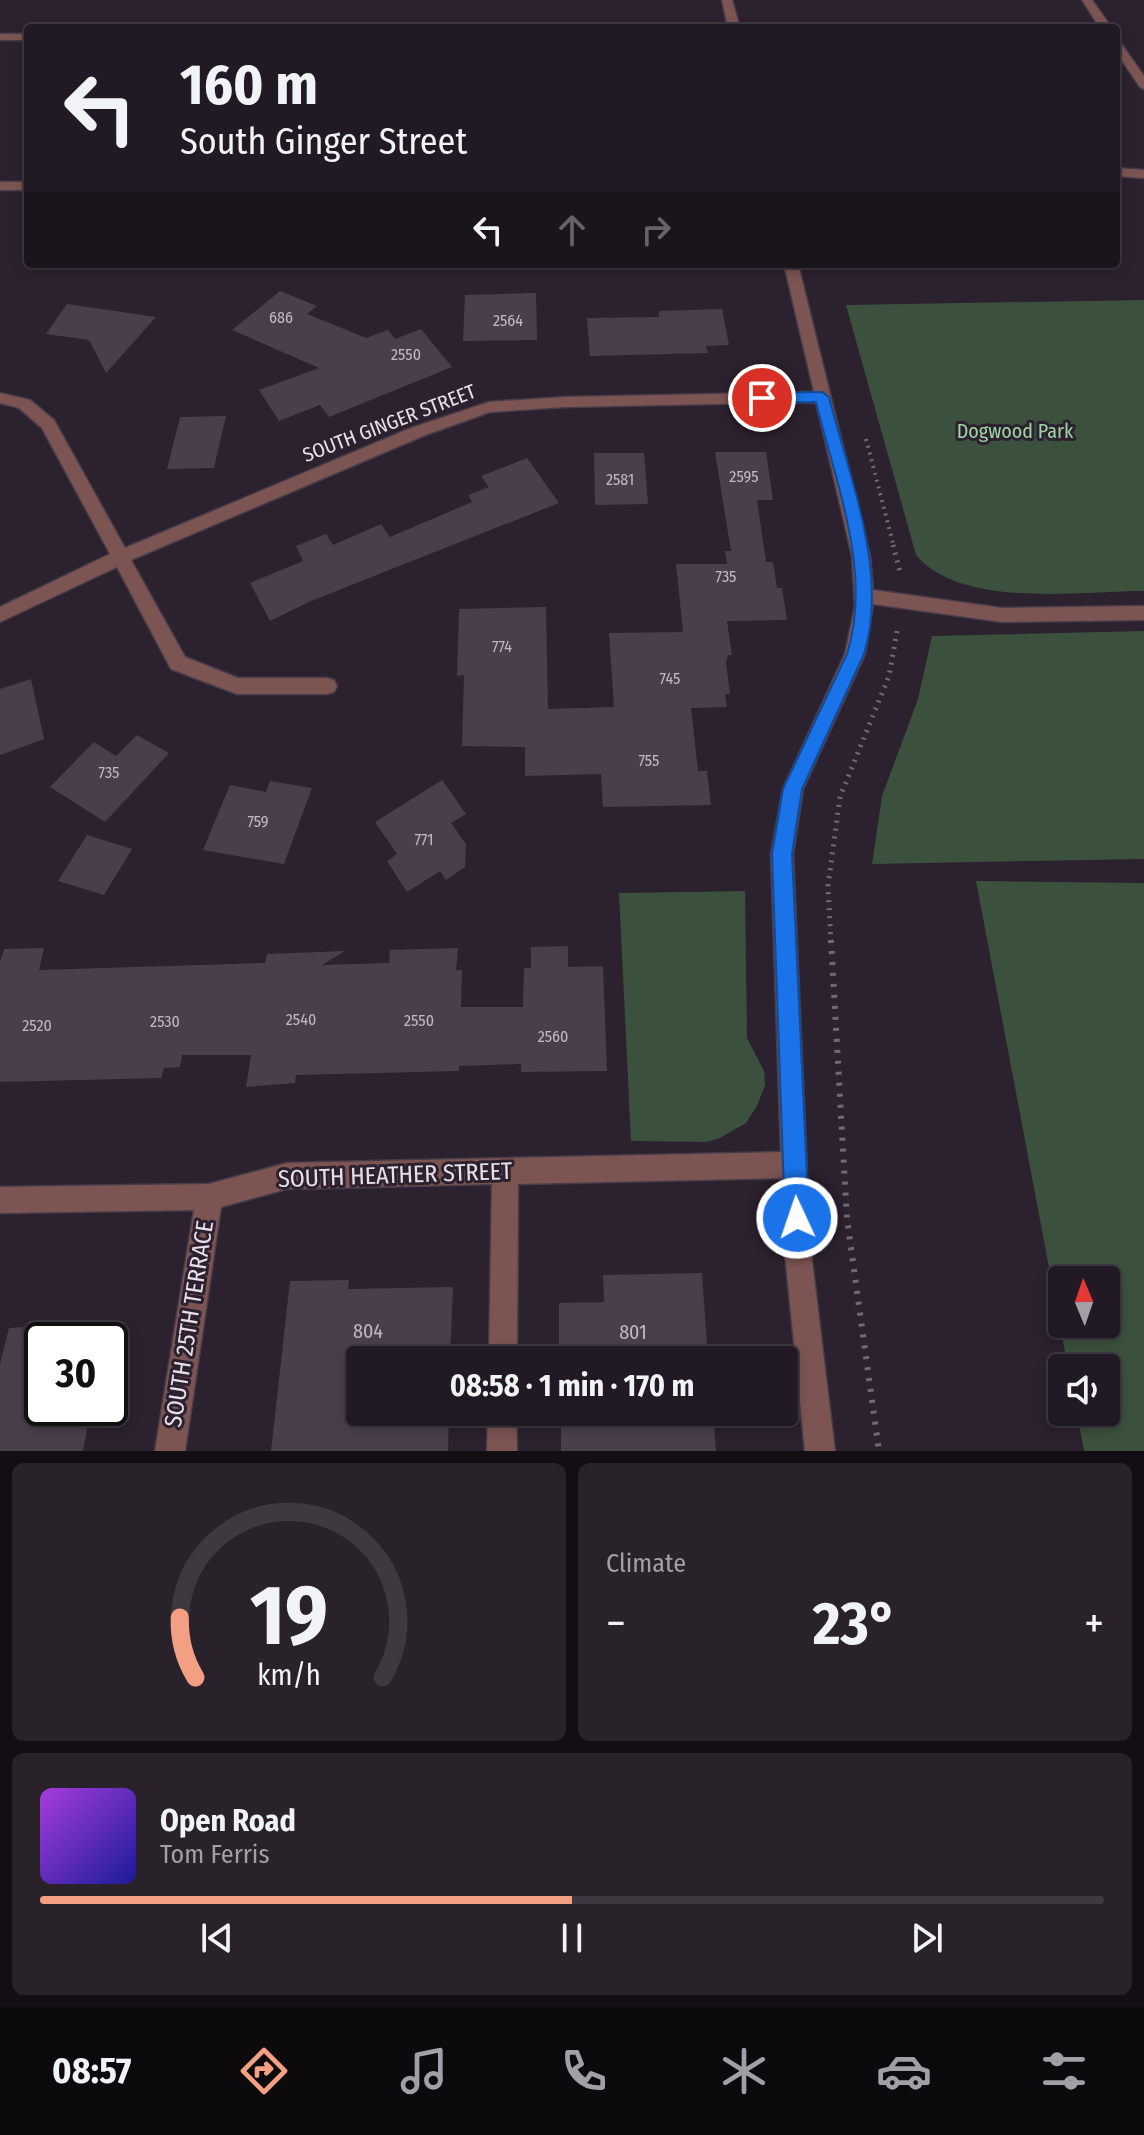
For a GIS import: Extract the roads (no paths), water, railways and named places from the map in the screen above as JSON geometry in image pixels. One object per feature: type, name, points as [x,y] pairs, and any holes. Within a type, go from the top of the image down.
[{"type":"street","points":[[727,0],[733,24]]},
{"type":"street","points":[[1087,0],[1103,24]]},
{"type":"street","points":[[0,37],[24,37]]},
{"type":"street","points":[[1120,50],[1144,85]]},
{"type":"street","points":[[1120,172],[1144,174]]},
{"type":"street","points":[[0,186],[24,186]]},
{"type":"street","points":[[792,268],[861,556],[865,596],[862,633],[855,654],[793,789],[785,828],[783,924],[801,1299],[820,1451]]},
{"type":"street","name":"SOUTH GINGER STREET","points":[[0,615],[119,558],[417,432],[489,407],[565,402],[822,397]]},
{"type":"street","points":[[0,398],[24,404],[48,424],[178,663],[237,686],[327,686]]},
{"type":"street","points":[[865,596],[1002,615],[1144,613]]},
{"type":"street","name":"SOUTH HEATHER STREET","points":[[0,1200],[209,1197],[287,1176],[794,1165]]},
{"type":"street","points":[[503,1346],[505,1171]]},
{"type":"street","name":"SOUTH 25TH TERRACE","points":[[170,1451],[209,1197]]},
{"type":"street","points":[[502,1426],[502,1451]]},
{"type":"park label","name":"Dogwood Park","points":[[1015,431]]}]
